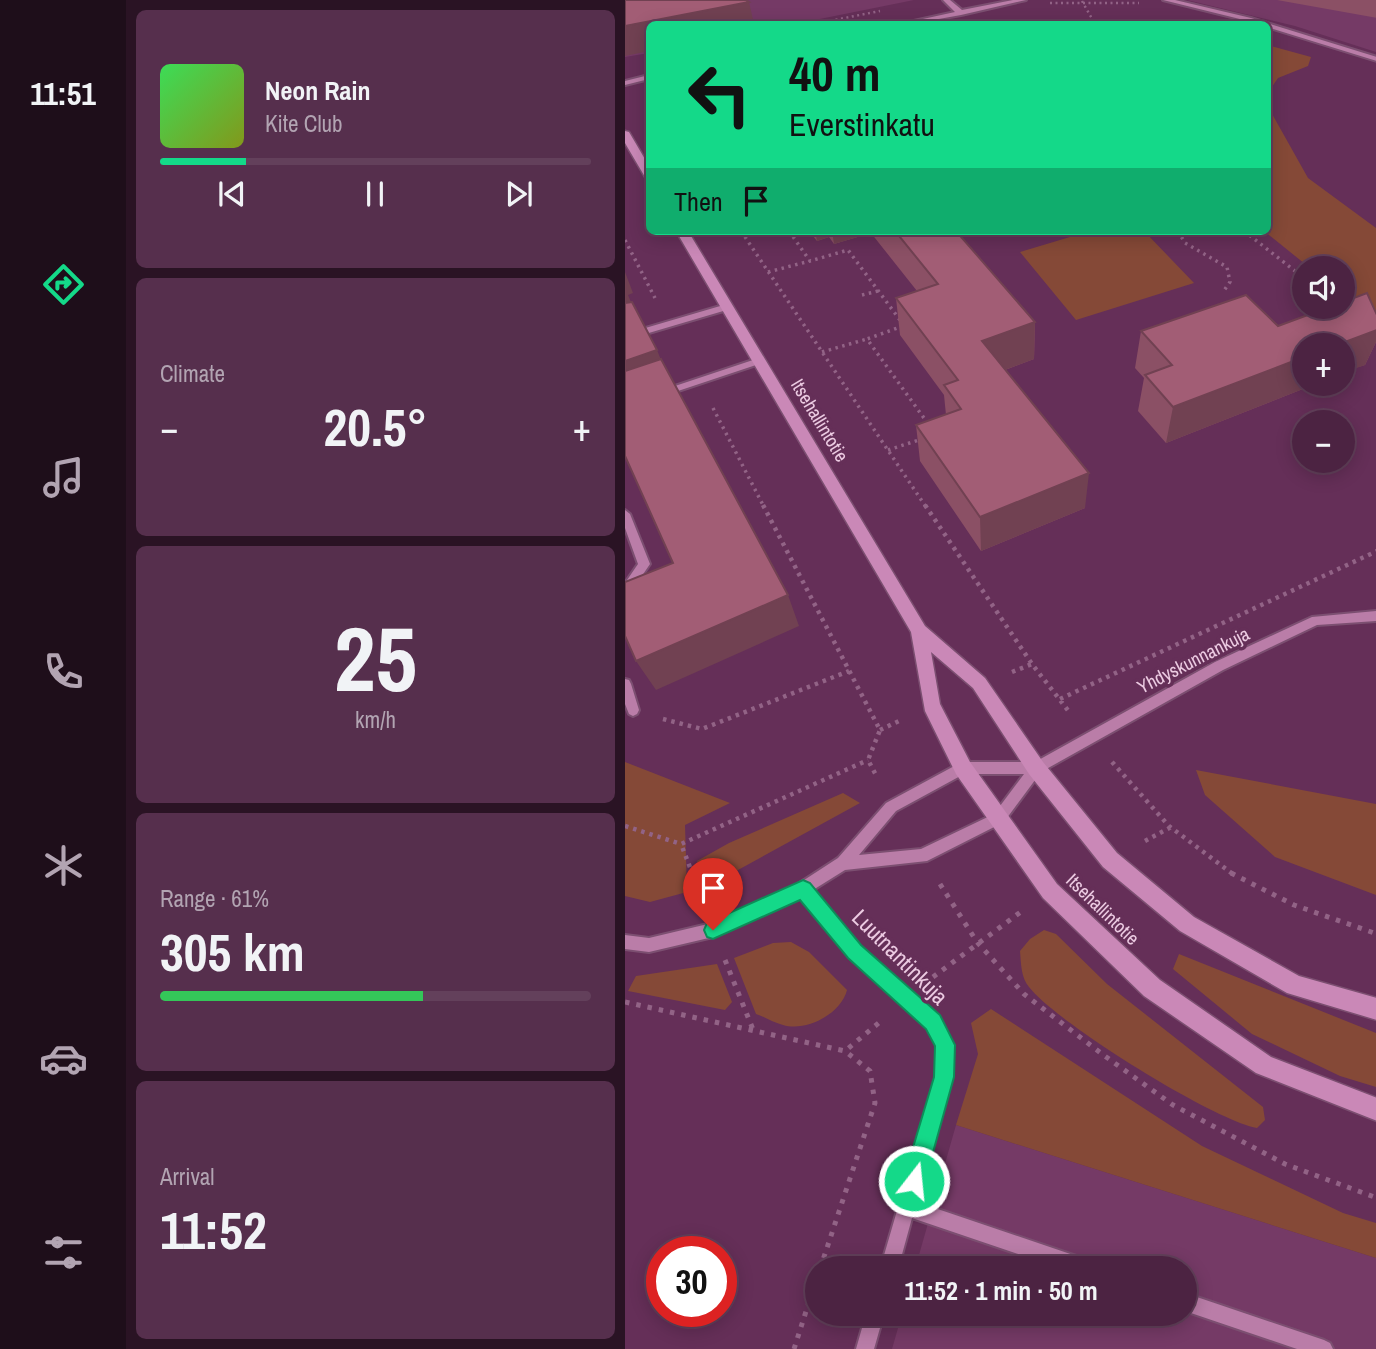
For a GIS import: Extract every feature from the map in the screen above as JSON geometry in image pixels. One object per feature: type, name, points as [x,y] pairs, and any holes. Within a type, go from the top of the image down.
[{"type":"main road","points":[[625,134],[646,170]]},
{"type":"main road","name":"Itsehallintotie","points":[[684,235],[919,631],[979,683],[1036,768],[1110,860],[1187,924],[1295,985],[1376,1009]]},
{"type":"main road","name":"Itsehallintotie","points":[[919,631],[931,705],[963,768],[1050,891],[1152,988],[1264,1065],[1376,1110]]},
{"type":"street","points":[[946,0],[961,13]]},
{"type":"street","points":[[919,21],[1023,0]]},
{"type":"street","points":[[1166,0],[1255,21]]},
{"type":"street","points":[[1271,26],[1376,59]]},
{"type":"street","points":[[625,83],[646,78]]},
{"type":"street","points":[[625,337],[727,307]]},
{"type":"street","points":[[649,398],[759,361]]},
{"type":"street","points":[[625,514],[644,564],[625,592]]},
{"type":"street","name":"Yhdyskunnankuja","points":[[1036,768],[1088,736],[1219,666],[1316,620],[1376,616]]},
{"type":"street","points":[[625,684],[633,710]]},
{"type":"street","points":[[625,942],[649,945],[713,930],[803,889],[843,863],[891,807],[963,768],[1036,768]]},
{"type":"street","points":[[843,863],[922,856],[999,818],[1036,768]]},
{"type":"street","name":"Luutnantinkuja","points":[[803,889],[854,952],[933,1022],[945,1045],[944,1077],[893,1256]]},
{"type":"street","points":[[906,1207],[1050,1256]]},
{"type":"street","points":[[1197,1306],[1324,1349]]},
{"type":"street","points":[[865,1349],[872,1326]]},
{"type":"path","points":[[1081,0],[1093,21]]},
{"type":"path","points":[[828,21],[881,10]]},
{"type":"path","points":[[744,235],[1032,664],[1088,736],[1171,827],[1226,869],[1279,898],[1338,923],[1376,934]]},
{"type":"path","points":[[792,235],[810,261]]},
{"type":"path","points":[[1180,235],[1185,243],[1227,267],[1230,282],[1223,292]]},
{"type":"path","points":[[1250,235],[1292,268]]},
{"type":"path","points":[[768,272],[848,250],[904,326],[822,352]]},
{"type":"path","points":[[862,295],[878,291]]},
{"type":"path","points":[[867,339],[936,434]]},
{"type":"path","points":[[888,450],[924,438]]},
{"type":"path","points":[[1060,699],[1376,551]]},
{"type":"path","points":[[633,710],[702,729],[849,671]]},
{"type":"path","points":[[625,826],[681,844],[868,760]]},
{"type":"path","points":[[681,844],[754,1032]]},
{"type":"path","points":[[824,1256],[875,1103],[870,1071],[845,1051]]},
{"type":"path","points":[[794,1349],[805,1315]]},
{"type":"shaded area","points":[[625,0],[914,0],[810,21],[646,21],[646,54],[625,57]]},
{"type":"shaded area","points":[[1187,0],[1376,0],[1376,52],[1295,26]]},
{"type":"shaded area","points":[[1271,46],[1311,57],[1308,66],[1278,78],[1271,88]]},
{"type":"shaded area","points":[[1271,112],[1308,178],[1376,228],[1376,319],[1355,302],[1355,256],[1295,256],[1269,235]]},
{"type":"shaded area","points":[[1077,235],[1148,235],[1194,283],[1076,320],[1020,252]]},
{"type":"shaded area","points":[[625,762],[730,803],[685,825],[687,892],[650,902],[625,896]]},
{"type":"shaded area","points":[[1196,770],[1376,804],[1376,895],[1275,857],[1205,795]]},
{"type":"shaded area","points":[[843,793],[860,803],[707,887],[697,861],[729,843]]},
{"type":"shaded area","points":[[1044,930],[1056,934],[1107,984],[1263,1107],[1265,1120],[1257,1128],[1207,1108],[1137,1068],[1045,1003],[1024,979],[1020,951],[1030,939]]},
{"type":"shaded area","points":[[791,942],[809,952],[847,990],[838,1007],[821,1019],[802,1026],[783,1025],[756,1014],[734,958],[773,943]]},
{"type":"shaded area","points":[[1179,954],[1376,1033],[1376,1087],[1340,1076],[1252,1034],[1173,969]]},
{"type":"shaded area","points":[[717,964],[732,1002],[725,1010],[628,991],[636,976]]},
{"type":"shaded area","points":[[991,1009],[1202,1146],[1343,1213],[1376,1223],[1376,1258],[956,1125],[978,1054],[971,1023]]},
{"type":"shaded area","points":[[956,1125],[1376,1258],[1376,1349],[892,1349],[899,1326],[1197,1326],[1197,1256],[919,1256]]},
{"type":"building","points":[[625,0],[749,2],[646,21],[625,26]]},
{"type":"building","points":[[898,235],[959,235],[1035,322],[982,341],[1089,473],[980,517],[916,425],[961,409],[944,385],[958,380],[896,298],[938,284]]},
{"type":"building","points":[[1367,293],[1377,315],[1377,330],[1355,338],[1355,333],[1292,333],[1292,362],[1173,407],[1145,375],[1172,365],[1141,331],[1246,295],[1278,326],[1297,319],[1355,319],[1355,298]]},
{"type":"building","points":[[632,302],[657,350],[625,361],[625,303]]},
{"type":"building","points":[[661,359],[788,595],[636,661],[625,636],[625,582],[673,563],[625,456],[625,371]]},
{"type":"route","points":[[713,930],[803,889],[854,952],[933,1022],[945,1045],[944,1077],[914,1181]]}]
